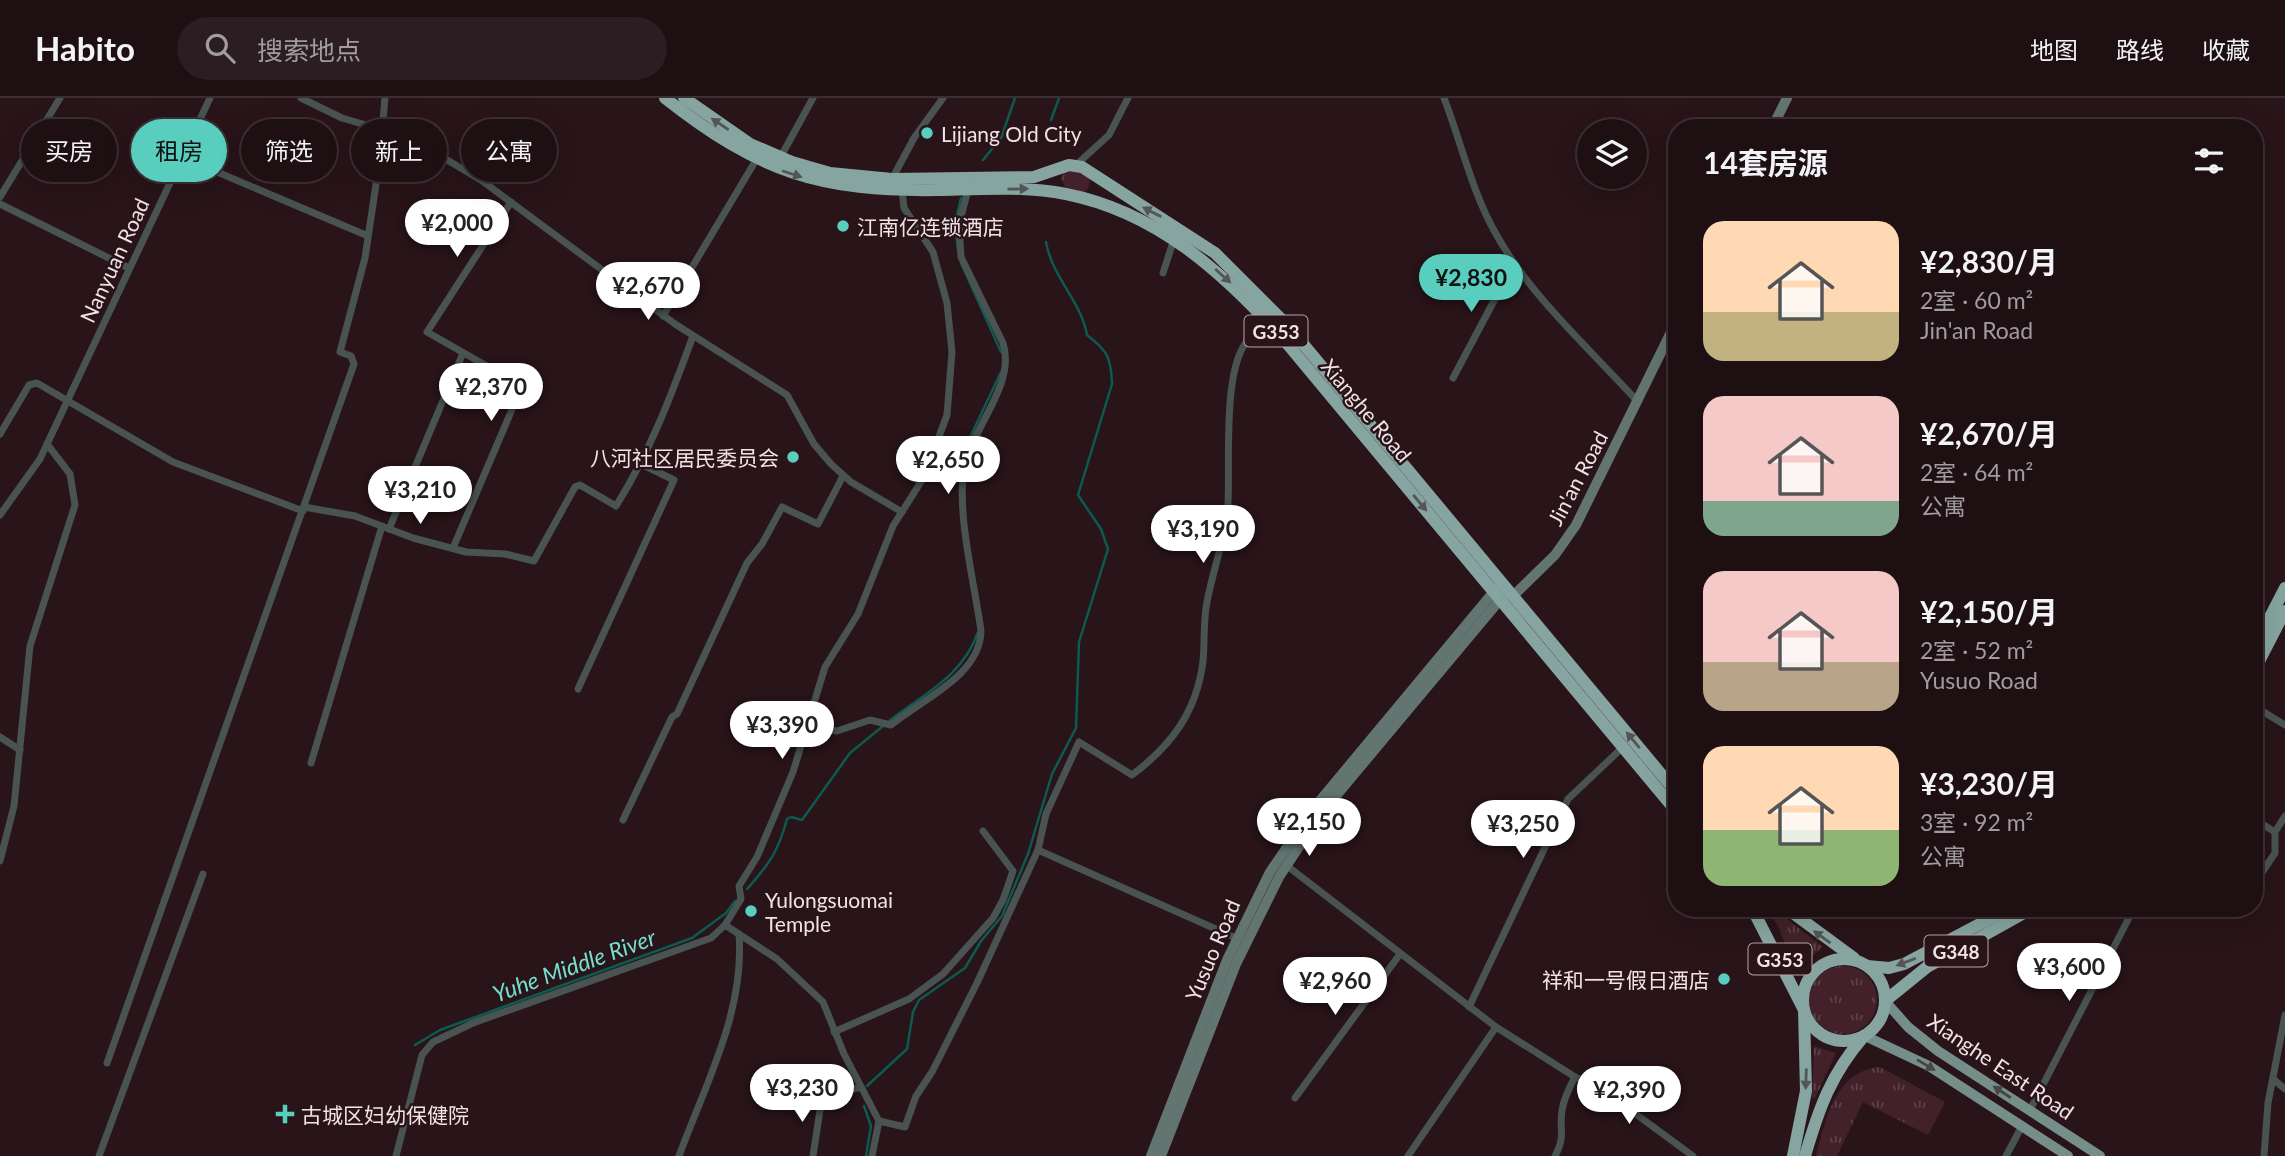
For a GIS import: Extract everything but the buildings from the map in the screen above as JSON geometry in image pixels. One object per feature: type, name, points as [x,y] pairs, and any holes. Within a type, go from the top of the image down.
[{"type":"highway","name":"Xianghe Road","points":[[665,98],[710,132],[757,160],[828,184],[902,190],[1033,189],[1056,192],[1090,200],[1132,215],[1174,238],[1221,273],[1267,321],[1668,783]]},
{"type":"highway","points":[[684,98],[750,144],[780,158],[830,173],[892,179],[1034,177],[1075,166]]},
{"type":"highway","name":"Xianghe Road","points":[[1075,166],[1185,231],[1242,277],[1289,327],[1668,801]]},
{"type":"highway","points":[[1053,171],[1051,181],[1056,192]]},
{"type":"highway","points":[[1090,200],[1098,178]]},
{"type":"highway","points":[[2263,631],[2285,588]]},
{"type":"highway","points":[[2263,654],[2285,611]]},
{"type":"highway","name":"G353","points":[[1757,917],[1804,1010]]},
{"type":"highway","name":"G353","points":[[1799,917],[1864,964]]},
{"type":"highway","name":"G348","points":[[1793,1156],[1806,1091],[1805,988],[1817,969],[1838,959],[1889,968],[1904,964],[1993,917]]},
{"type":"highway","name":"G348","points":[[1805,1156],[1823,1096],[1845,1060],[1880,1020],[1885,1001],[1927,967],[2017,917]]},
{"type":"highway","points":[[1864,964],[1882,983],[1885,1001]]},
{"type":"highway","points":[[1804,1010],[1816,1030],[1829,1038],[1843,1041],[1865,1036]]},
{"type":"main road","name":"Xianghe East Road","points":[[1885,1001],[1928,1043],[2100,1156]]},
{"type":"main road","name":"Xianghe East Road","points":[[1865,1036],[1911,1055],[2065,1155]]},
{"type":"street","points":[[0,197],[60,98]]},
{"type":"street","name":"Nanyuan Road","points":[[200,119],[210,98]]},
{"type":"street","points":[[301,98],[351,120]]},
{"type":"street","points":[[382,119],[385,98]]},
{"type":"street","points":[[780,158],[813,98]]},
{"type":"street","points":[[892,179],[914,138],[943,98]]},
{"type":"street","points":[[1075,166],[1109,135],[1128,98]]},
{"type":"street","points":[[1444,98],[1487,216],[1514,263],[1638,401]]},
{"type":"street","points":[[1776,119],[1787,98]]},
{"type":"street","points":[[663,316],[757,160]]},
{"type":"street","points":[[447,161],[511,202],[663,316],[787,394],[814,443],[844,476],[902,512]]},
{"type":"street","points":[[227,176],[368,236]]},
{"type":"street","name":"Nanyuan Road","points":[[0,515],[32,473],[47,444],[170,182]]},
{"type":"street","points":[[107,1063],[354,364],[351,356],[340,352],[368,236],[376,182]]},
{"type":"street","points":[[396,1156],[422,1055],[433,1042],[473,1023],[711,939],[725,925],[741,899],[739,886],[770,830],[809,726],[825,667],[858,614],[893,526],[923,477],[947,415],[952,352],[947,303],[933,252],[904,208],[902,190]]},
{"type":"street","points":[[809,726],[836,731],[870,720],[891,725],[961,673],[977,652],[981,631],[962,482],[969,451],[1003,378],[1006,357],[1003,343],[961,257],[959,224],[968,190]]},
{"type":"street","points":[[453,548],[522,386],[427,332],[511,202]]},
{"type":"street","points":[[0,204],[129,268]]},
{"type":"street","points":[[1163,273],[1174,238]]},
{"type":"street","points":[[1453,378],[1514,263]]},
{"type":"street","points":[[879,1121],[905,1128],[916,1096],[932,1072],[977,983],[1038,850],[1046,814],[1079,742],[1132,775],[1176,735],[1190,712],[1200,678],[1206,603],[1217,564],[1228,504],[1227,460],[1233,385],[1244,344],[1267,321]]},
{"type":"street","points":[[0,433],[31,384],[37,383],[173,462],[303,509],[355,516],[453,548],[534,561],[572,489],[580,485],[616,506],[666,413],[693,336]]},
{"type":"street","name":"Jin'an Road","points":[[1502,592],[1569,536],[1668,339]]},
{"type":"street","points":[[311,763],[386,528],[463,353]]},
{"type":"street","points":[[0,861],[12,819],[30,646],[75,505],[70,474],[47,444]]},
{"type":"street","points":[[578,689],[674,480],[640,464]]},
{"type":"street","points":[[623,820],[654,752],[672,717],[677,714],[747,563],[765,539],[777,512],[782,507],[818,524],[844,476]]},
{"type":"street","name":"Yusuo Road","points":[[1161,1156],[1236,964],[1286,866],[1320,815],[1502,592]]},
{"type":"street","name":"Yusuo Road","points":[[1151,1156],[1236,938],[1270,872],[1312,809],[1502,592]]},
{"type":"street","points":[[2263,712],[2285,725]]},
{"type":"street","points":[[0,737],[20,750]]},
{"type":"street","points":[[1469,1007],[1568,799],[1623,747]]},
{"type":"street","points":[[2263,871],[2275,853],[2275,832],[2285,816]]},
{"type":"street","points":[[2263,825],[2275,832]]},
{"type":"street","points":[[834,1032],[909,999],[932,984],[993,918],[1003,901],[1013,871],[983,831]]},
{"type":"street","points":[[1038,850],[1236,938]]},
{"type":"street","points":[[1286,866],[1496,1027],[1575,1077],[1603,1090],[1693,1156]]},
{"type":"street","points":[[99,1156],[203,874]]},
{"type":"street","points":[[2030,1110],[2129,917]]},
{"type":"street","points":[[725,925],[777,959],[823,1002],[834,1032],[879,1121],[872,1156]]},
{"type":"street","points":[[679,1156],[718,1060],[741,958],[739,934]]},
{"type":"street","points":[[1295,1098],[1400,954]]},
{"type":"street","points":[[2264,1156],[2273,1079],[2285,1015]]},
{"type":"street","points":[[1408,1156],[1496,1027]]},
{"type":"street","points":[[1555,1156],[1563,1140],[1562,1116],[1565,1097],[1575,1077]]},
{"type":"street","points":[[2273,1079],[2285,1089]]},
{"type":"street","points":[[813,1156],[822,1097],[861,1087]]},
{"type":"street","points":[[2006,1156],[2022,1126]]},
{"type":"green space","points":[[1065,170],[1080,172],[1090,179],[1088,189],[1083,192],[1065,187],[1061,178]]},
{"type":"green space","points":[[1772,917],[1785,917],[1823,947],[1795,969]]},
{"type":"green space","points":[[1836,966],[1850,966],[1862,971],[1872,981],[1877,1000],[1872,1019],[1862,1029],[1850,1034],[1836,1034],[1824,1029],[1814,1019],[1809,1007],[1809,993],[1814,981],[1824,971]]},
{"type":"green space","points":[[1814,1046],[1836,1053],[1815,1098],[1812,1098]]},
{"type":"green space","points":[[1880,1067],[1945,1102],[1928,1135],[1863,1102],[1837,1156],[1816,1156],[1834,1099],[1842,1087],[1864,1070]]},
{"type":"waterway","name":"Yuhe Middle River","points":[[983,160],[1001,138],[1015,98]]},
{"type":"waterway","points":[[1051,120],[1059,98]]},
{"type":"waterway","name":"Yuhe Middle River","points":[[958,250],[955,223],[961,198]]},
{"type":"waterway","points":[[867,1086],[907,1049],[913,1012],[919,1000],[965,968],[981,941],[1002,916],[1028,854],[1052,774],[1076,728],[1079,642],[1108,549],[1101,529],[1078,495],[1112,384],[1112,375],[1107,356],[1087,335],[1079,311],[1054,267],[1046,242]]},
{"type":"waterway","name":"Yuhe Middle River","points":[[961,263],[1001,352]]},
{"type":"waterway","name":"Yuhe Middle River","points":[[960,479],[966,446],[1001,372]]},
{"type":"waterway","name":"Yuhe Middle River","points":[[889,721],[941,683],[963,661],[978,632]]},
{"type":"waterway","name":"Yuhe Middle River","points":[[747,889],[772,857],[787,819],[791,817],[802,820],[850,753],[883,726]]},
{"type":"waterway","name":"Yuhe Middle River","points":[[415,1045],[440,1030],[692,938],[726,913],[735,901]]},
{"type":"waterway","points":[[864,1106],[871,1126],[866,1156]]},
{"type":"place","name":"Lijiang Old City","points":[[927,133]]},
{"type":"place","name":"江南亿连锁酒店","points":[[843,226]]},
{"type":"place","name":"八河社区居民委员会","points":[[793,457]]},
{"type":"place","name":"Yulongsuomai Temple","points":[[751,911]]},
{"type":"place","name":"祥和一号假日酒店","points":[[1724,979]]},
{"type":"place","name":"古城区妇幼保健院","points":[[285,1114]]}]
